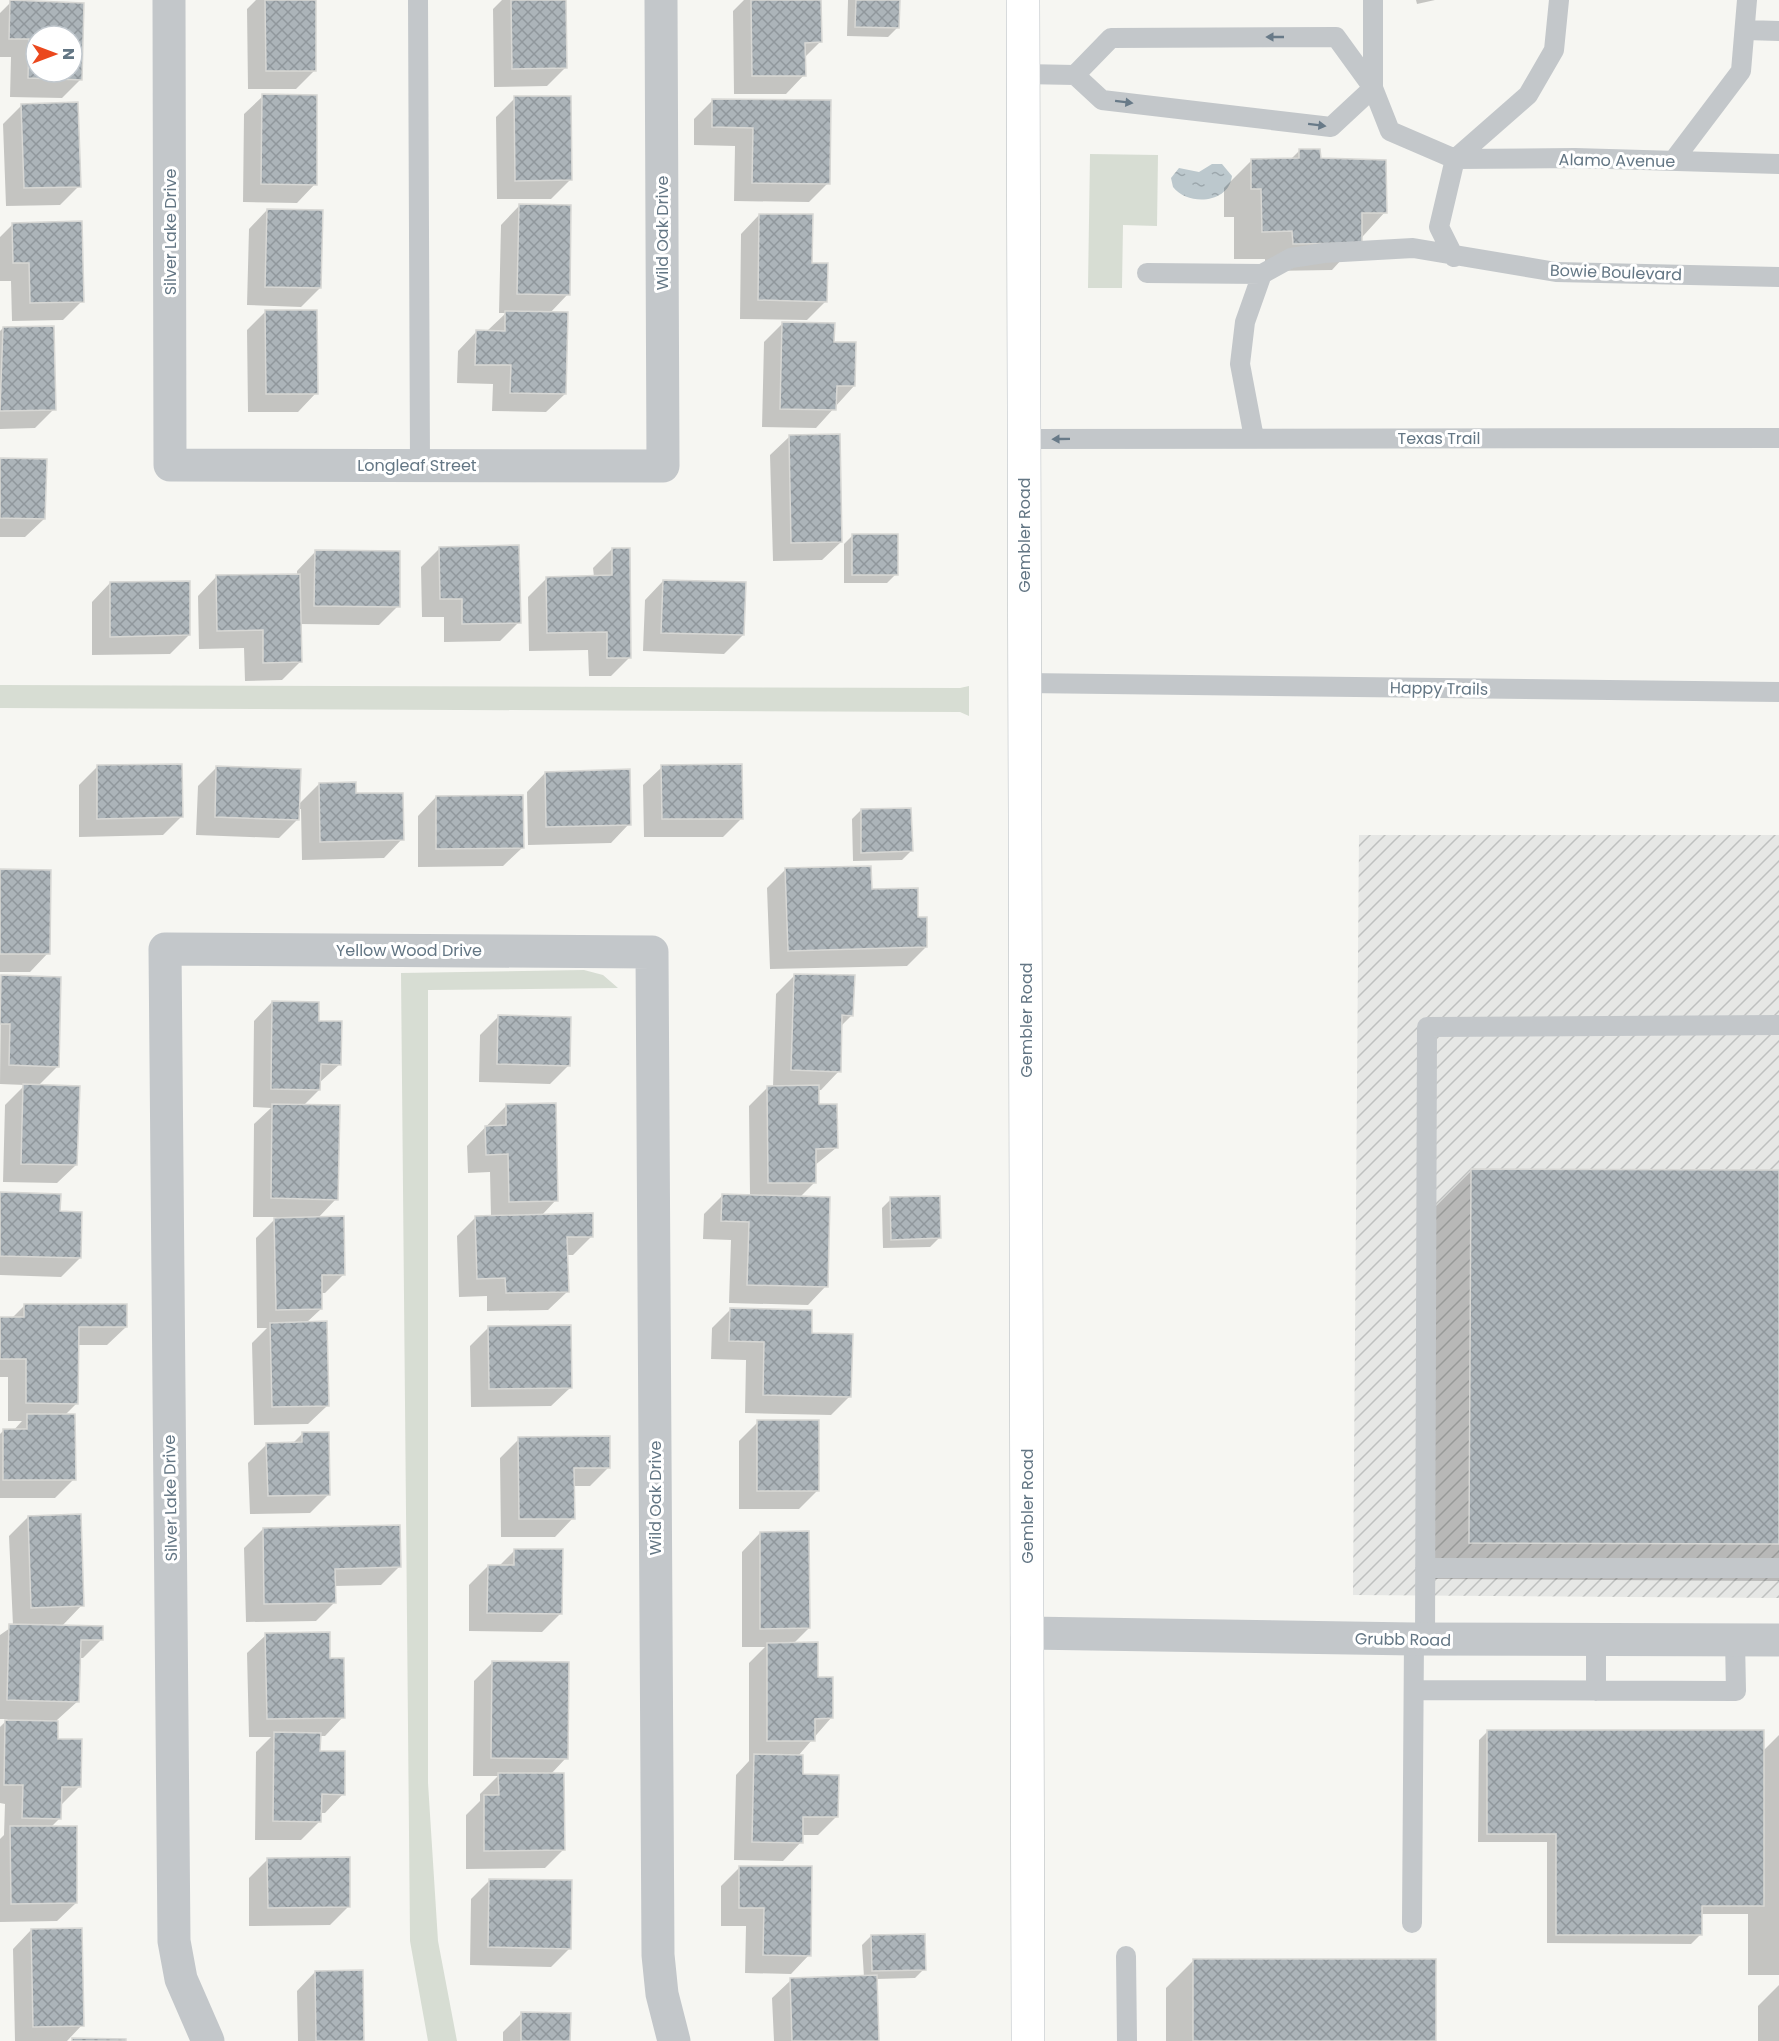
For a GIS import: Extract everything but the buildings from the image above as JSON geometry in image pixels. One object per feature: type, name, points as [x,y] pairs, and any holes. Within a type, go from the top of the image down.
[{"type":"main road","name":"Gembler Road","points":[[1023,0],[1028,2041]]},
{"type":"street","name":"Silver Lake Drive","points":[[170,0],[170,465]]},
{"type":"street","name":"Wild Oak Drive","points":[[660,0],[663,466]]},
{"type":"street","name":"Longleaf Street","points":[[170,465],[663,466]]},
{"type":"street","name":"Silver Lake Drive","points":[[165,949],[174,1941],[182,1979],[208,2041]]},
{"type":"street","name":"Yellow Wood Drive","points":[[165,949],[652,952]]},
{"type":"street","name":"Wild Oak Drive","points":[[652,952],[658,1954],[662,1994],[674,2041]]},
{"type":"street","name":"Grubb Road","points":[[1027,1633],[1420,1639],[1779,1640]]},
{"type":"lane","points":[[418,0],[420,465]]},
{"type":"lane","points":[[1023,74],[1075,75],[1102,100],[1331,127],[1373,88],[1373,0]]},
{"type":"lane","points":[[1454,257],[1438,227],[1455,159],[1528,95],[1554,50],[1559,0]]},
{"type":"lane","points":[[1673,161],[1742,71],[1747,0]]},
{"type":"lane","points":[[1746,30],[1779,31]]},
{"type":"lane","points":[[1075,75],[1111,38],[1336,37],[1373,88],[1390,131],[1455,159]]},
{"type":"lane","name":"Alamo Avenue","points":[[1455,159],[1673,161],[1779,165]]},
{"type":"lane","name":"Bowie Boulevard","points":[[1262,274],[1291,258],[1324,253],[1413,248],[1454,257],[1556,272],[1779,277]]},
{"type":"lane","points":[[1148,273],[1262,274],[1245,322],[1240,364],[1254,438]]},
{"type":"lane","name":"Texas Trail","points":[[1024,439],[1779,438]]},
{"type":"lane","name":"Happy Trails","points":[[1025,683],[1779,692]]},
{"type":"lane","points":[[1412,1923],[1414,1690],[1425,1568],[1427,1027],[1779,1025]]},
{"type":"lane","points":[[1425,1568],[1779,1568]]},
{"type":"lane","points":[[1596,1640],[1596,1690]]},
{"type":"lane","points":[[1414,1690],[1736,1691],[1735,1640]]},
{"type":"lane","points":[[1126,1956],[1127,2041]]},
{"type":"shaded area","points":[[1090,154],[1158,155],[1157,226],[1123,225],[1122,288],[1088,288]]},
{"type":"shaded area","points":[[0,685],[960,688],[969,686],[969,716],[960,712],[0,708]]},
{"type":"shaded area","points":[[1359,835],[1779,835],[1779,1598],[1353,1595]]},
{"type":"shaded area","points":[[584,970],[603,975],[618,988],[428,990],[428,1783],[438,1941],[457,2041],[428,2041],[410,1941],[401,973]]},
{"type":"water","points":[[1212,164],[1222,164],[1232,176],[1224,192],[1216,197],[1189,198],[1173,187],[1171,178],[1179,168],[1199,172]]}]
